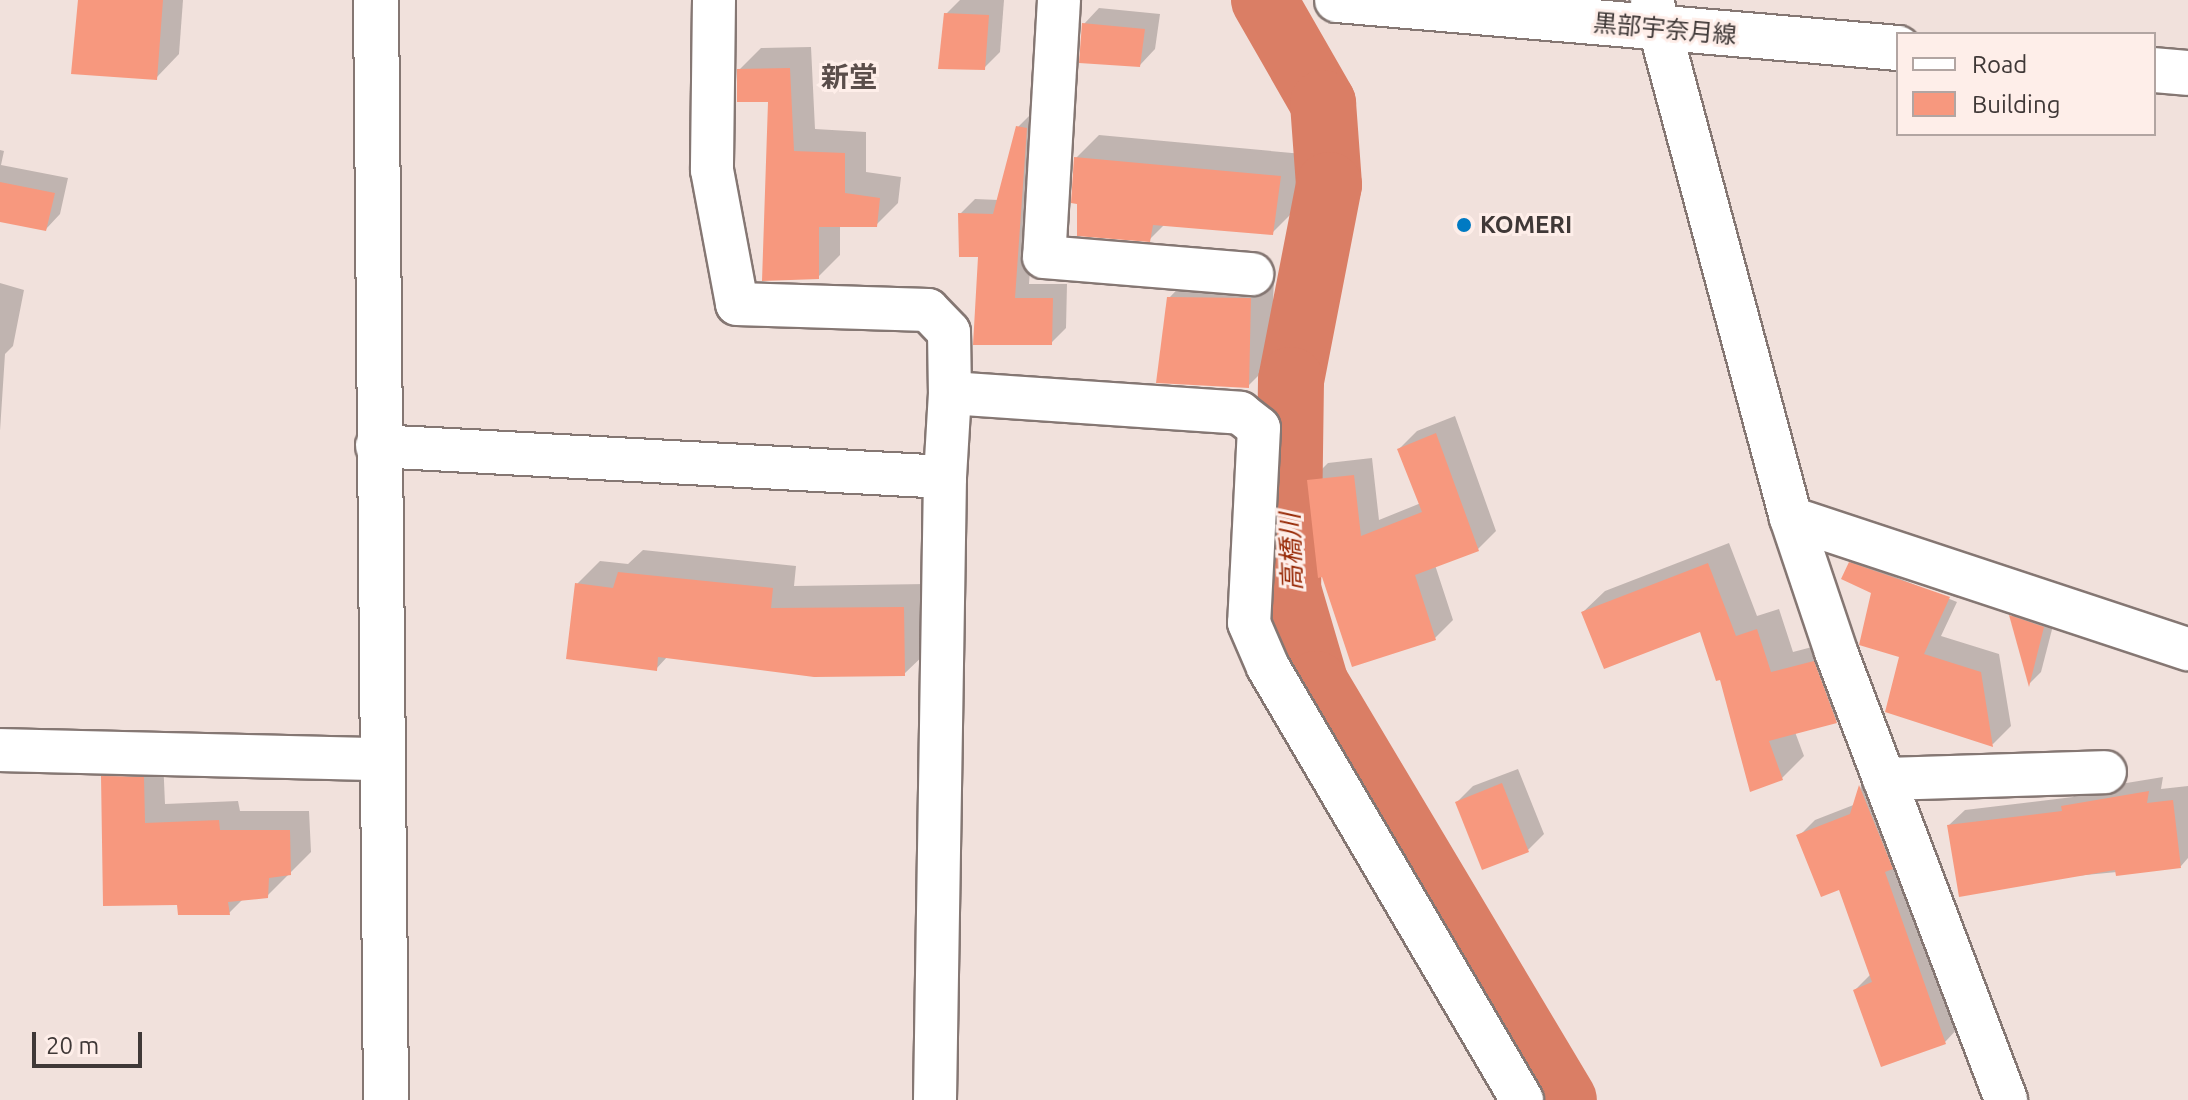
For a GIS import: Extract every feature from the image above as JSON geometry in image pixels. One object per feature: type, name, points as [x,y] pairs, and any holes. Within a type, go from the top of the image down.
[{"type":"street","points":[[376,0],[377,446],[386,1100]]},
{"type":"street","points":[[714,0],[712,170],[737,304],[928,310],[949,332],[935,1100]]},
{"type":"street","points":[[1059,0],[1044,257],[1252,274]]},
{"type":"street","name":"黒部宇奈月線","points":[[1337,0],[1656,15],[1896,48]]},
{"type":"street","points":[[1656,15],[1791,518],[1884,779],[2006,1100]]},
{"type":"street","points":[[2156,70],[2188,73]]},
{"type":"street","points":[[950,393],[1240,413],[1259,428],[1249,623],[1276,680],[1522,1100]]},
{"type":"street","points":[[377,446],[945,477]]},
{"type":"street","points":[[1791,518],[2188,649]]},
{"type":"street","points":[[0,750],[381,759]]},
{"type":"street","points":[[1884,779],[2105,772]]},
{"type":"building","points":[[78,0],[163,0],[157,80],[71,74]]},
{"type":"building","points":[[944,13],[989,15],[985,70],[938,69]]},
{"type":"building","points":[[1082,23],[1145,29],[1140,67],[1079,63]]},
{"type":"building","points":[[790,68],[794,151],[845,153],[845,193],[880,198],[877,227],[819,227],[819,279],[762,281],[768,102],[737,102],[737,69]]},
{"type":"building","points":[[1016,126],[1027,128],[1015,298],[1053,298],[1052,345],[973,345],[978,257],[959,257],[958,213],[993,214]]},
{"type":"building","points":[[1074,157],[1281,176],[1273,235],[1153,225],[1150,242],[1077,236],[1077,204],[1071,203]]},
{"type":"building","points":[[0,182],[55,193],[46,231],[0,222]]},
{"type":"building","points":[[1167,297],[1251,298],[1249,388],[1156,383]]},
{"type":"building","points":[[1436,433],[1479,551],[1415,575],[1436,640],[1352,667],[1322,577],[1318,578],[1307,480],[1354,475],[1361,536],[1422,512],[1397,449]]},
{"type":"building","points":[[1849,562],[1950,597],[1924,654],[1981,672],[1993,747],[1885,712],[1899,657],[1859,645],[1871,593],[1841,579]]},
{"type":"building","points":[[1708,563],[1736,636],[1757,629],[1771,672],[1814,661],[1837,723],[1769,741],[1783,780],[1750,792],[1720,680],[1716,681],[1700,632],[1604,669],[1581,612]]},
{"type":"building","points":[[618,572],[773,588],[771,608],[904,607],[905,676],[814,677],[658,657],[657,671],[566,659],[575,583],[613,588]]},
{"type":"building","points":[[2009,615],[2044,627],[2029,687]]},
{"type":"building","points":[[101,776],[144,777],[145,823],[219,820],[220,830],[290,830],[291,875],[269,878],[268,898],[228,902],[230,915],[178,915],[177,905],[103,906]]},
{"type":"building","points":[[1502,783],[1529,852],[1482,870],[1455,802]]},
{"type":"building","points":[[1859,785],[1893,869],[1885,872],[1946,1044],[1881,1067],[1853,990],[1872,982],[1839,890],[1821,897],[1796,835],[1850,814]]},
{"type":"building","points":[[2149,791],[2147,803],[2173,800],[2181,868],[2116,876],[2115,870],[1959,897],[1947,825],[2062,811],[2061,806]]},
{"type":"waterway","name":"高橋川","points":[[1264,0],[1323,103],[1329,185],[1291,380],[1288,589],[1316,684],[1564,1100]]},
{"type":"place","name":"KOMERI","points":[[1464,225]]},
{"type":"district","name":"新堂","points":[[849,77]]}]
